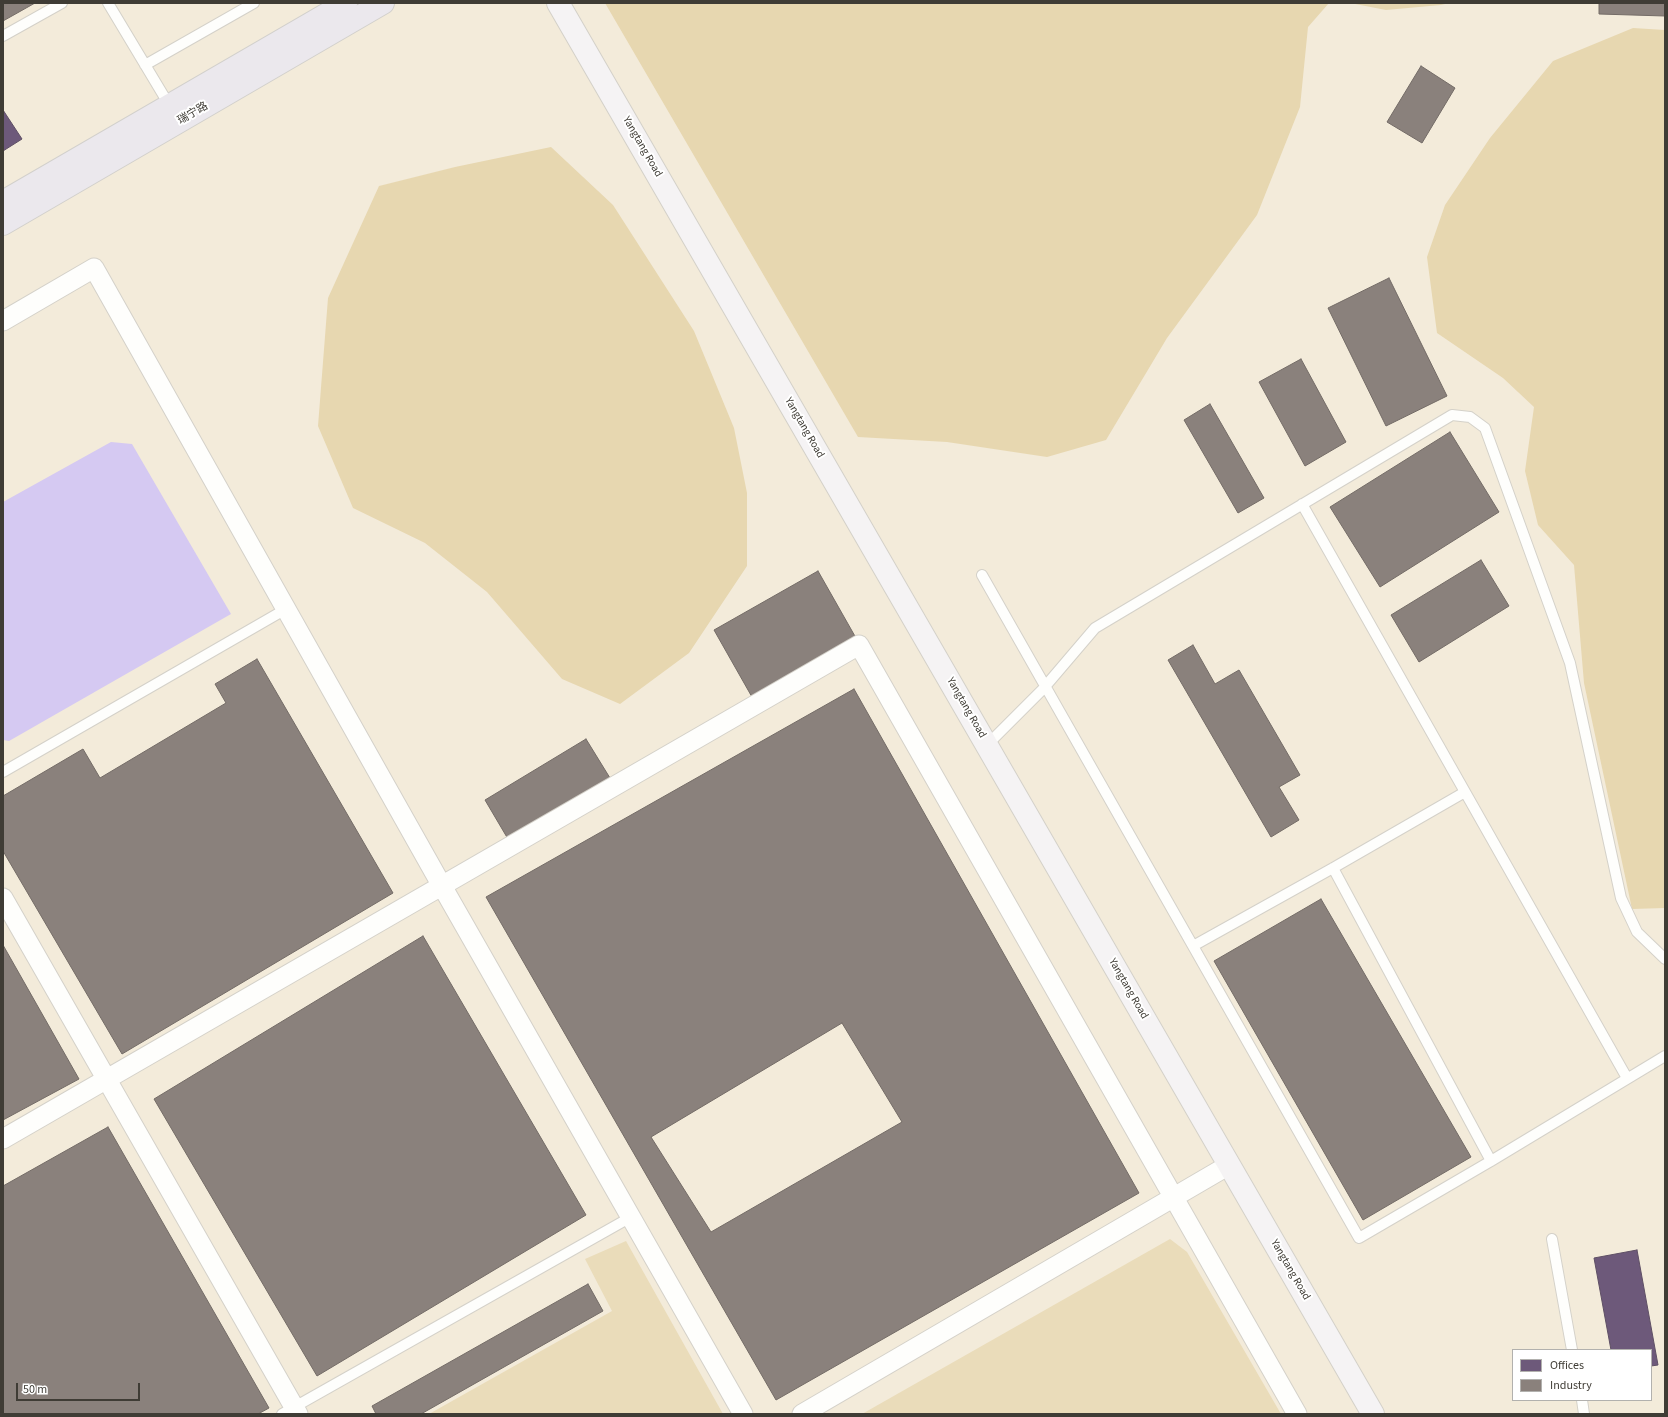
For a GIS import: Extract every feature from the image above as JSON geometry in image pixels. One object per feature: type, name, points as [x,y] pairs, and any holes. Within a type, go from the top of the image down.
[{"type":"main road","name":"瑞宁路","points":[[3,224],[346,3]]},
{"type":"main road","name":"瑞宁路","points":[[3,202],[174,114],[383,3]]},
{"type":"main road","name":"Yangtang Road","points":[[558,3],[1373,1414]]},
{"type":"street","points":[[3,320],[94,268],[442,886],[743,1414]]},
{"type":"street","points":[[3,1139],[858,646],[1297,1414]]},
{"type":"street","points":[[3,898],[106,1079],[291,1412]]},
{"type":"street","points":[[802,1414],[1229,1165]]},
{"type":"lane","points":[[3,36],[62,3]]},
{"type":"lane","points":[[108,3],[174,114]]},
{"type":"lane","points":[[146,65],[254,3]]},
{"type":"lane","points":[[987,745],[1045,686],[1095,628],[1452,415],[1470,417],[1485,428],[1570,663],[1620,898],[1637,932],[1665,959]]},
{"type":"lane","points":[[1302,504],[1627,1078]]},
{"type":"lane","points":[[982,575],[1359,1238],[1491,1161],[1665,1056]]},
{"type":"lane","points":[[3,772],[286,608]]},
{"type":"lane","points":[[1193,946],[1465,792]]},
{"type":"lane","points":[[1333,868],[1491,1161]]},
{"type":"lane","points":[[291,1412],[631,1217]]},
{"type":"lane","points":[[1552,1240],[1572,1349]]},
{"type":"lane","points":[[1582,1401],[1584,1414]]},
{"type":"shaded area","points":[[3,3],[1665,3],[1665,1414],[3,1414]]},
{"type":"shaded area","points":[[605,3],[1329,3],[1308,27],[1300,107],[1257,215],[1167,338],[1106,440],[1047,457],[947,442],[858,437]]},
{"type":"shaded area","points":[[1350,3],[1449,3],[1386,10]]},
{"type":"shaded area","points":[[1633,28],[1665,30],[1665,908],[1632,909],[1584,683],[1574,565],[1538,525],[1525,471],[1534,407],[1503,378],[1437,333],[1427,257],[1445,205],[1490,138],[1553,61]]},
{"type":"shaded area","points":[[551,147],[613,205],[694,331],[734,428],[747,493],[747,566],[689,653],[620,704],[562,679],[487,592],[425,543],[353,508],[318,426],[328,298],[379,186],[455,167]]},
{"type":"shaded area","points":[[111,442],[132,444],[231,614],[9,741],[3,740],[3,502]]},
{"type":"shaded area","points":[[1170,1239],[1187,1252],[1281,1414],[862,1414]]},
{"type":"shaded area","points":[[626,1241],[723,1414],[429,1414],[612,1311],[585,1259]]},
{"type":"building: Offices","points":[[3,110],[22,139],[3,151]]},
{"type":"building: Offices","points":[[1637,1250],[1658,1365],[1652,1366],[1652,1349],[1611,1349],[1594,1258]]},
{"type":"building: Industry","points":[[3,3],[35,3],[3,21]]},
{"type":"building: Industry","points":[[1599,3],[1665,3],[1665,16],[1599,14]]},
{"type":"building: Industry","points":[[1421,66],[1455,88],[1422,143],[1387,122]]},
{"type":"building: Industry","points":[[1389,278],[1447,396],[1386,426],[1328,308]]},
{"type":"building: Industry","points":[[1301,359],[1346,442],[1305,466],[1259,382]]},
{"type":"building: Industry","points":[[1210,404],[1264,498],[1238,513],[1184,420]]},
{"type":"building: Industry","points":[[1450,432],[1499,512],[1380,587],[1330,507]]},
{"type":"building: Industry","points":[[1481,560],[1509,606],[1419,662],[1391,615]]},
{"type":"building: Industry","points":[[818,571],[856,638],[752,697],[714,630]]},
{"type":"building: Industry","points":[[1193,645],[1215,684],[1239,670],[1300,775],[1279,787],[1299,820],[1271,837],[1168,660]]},
{"type":"building: Industry","points":[[257,659],[393,893],[122,1054],[3,851],[3,796],[83,749],[100,778],[226,703],[215,684]]},
{"type":"building: Industry","points":[[854,689],[1139,1193],[776,1400],[486,897]],"holes":[[[842,1023],[902,1122],[711,1232],[651,1137]]]},
{"type":"building: Industry","points":[[586,739],[610,778],[508,839],[485,800]]},
{"type":"building: Industry","points":[[1321,899],[1471,1157],[1363,1220],[1214,961]]},
{"type":"building: Industry","points":[[423,936],[586,1215],[317,1376],[154,1099]]},
{"type":"building: Industry","points":[[3,945],[79,1079],[3,1120]]},
{"type":"building: Industry","points":[[108,1127],[269,1408],[258,1414],[3,1414],[3,1186]]},
{"type":"building: Industry","points":[[588,1284],[603,1311],[421,1414],[376,1414],[372,1406]]}]
